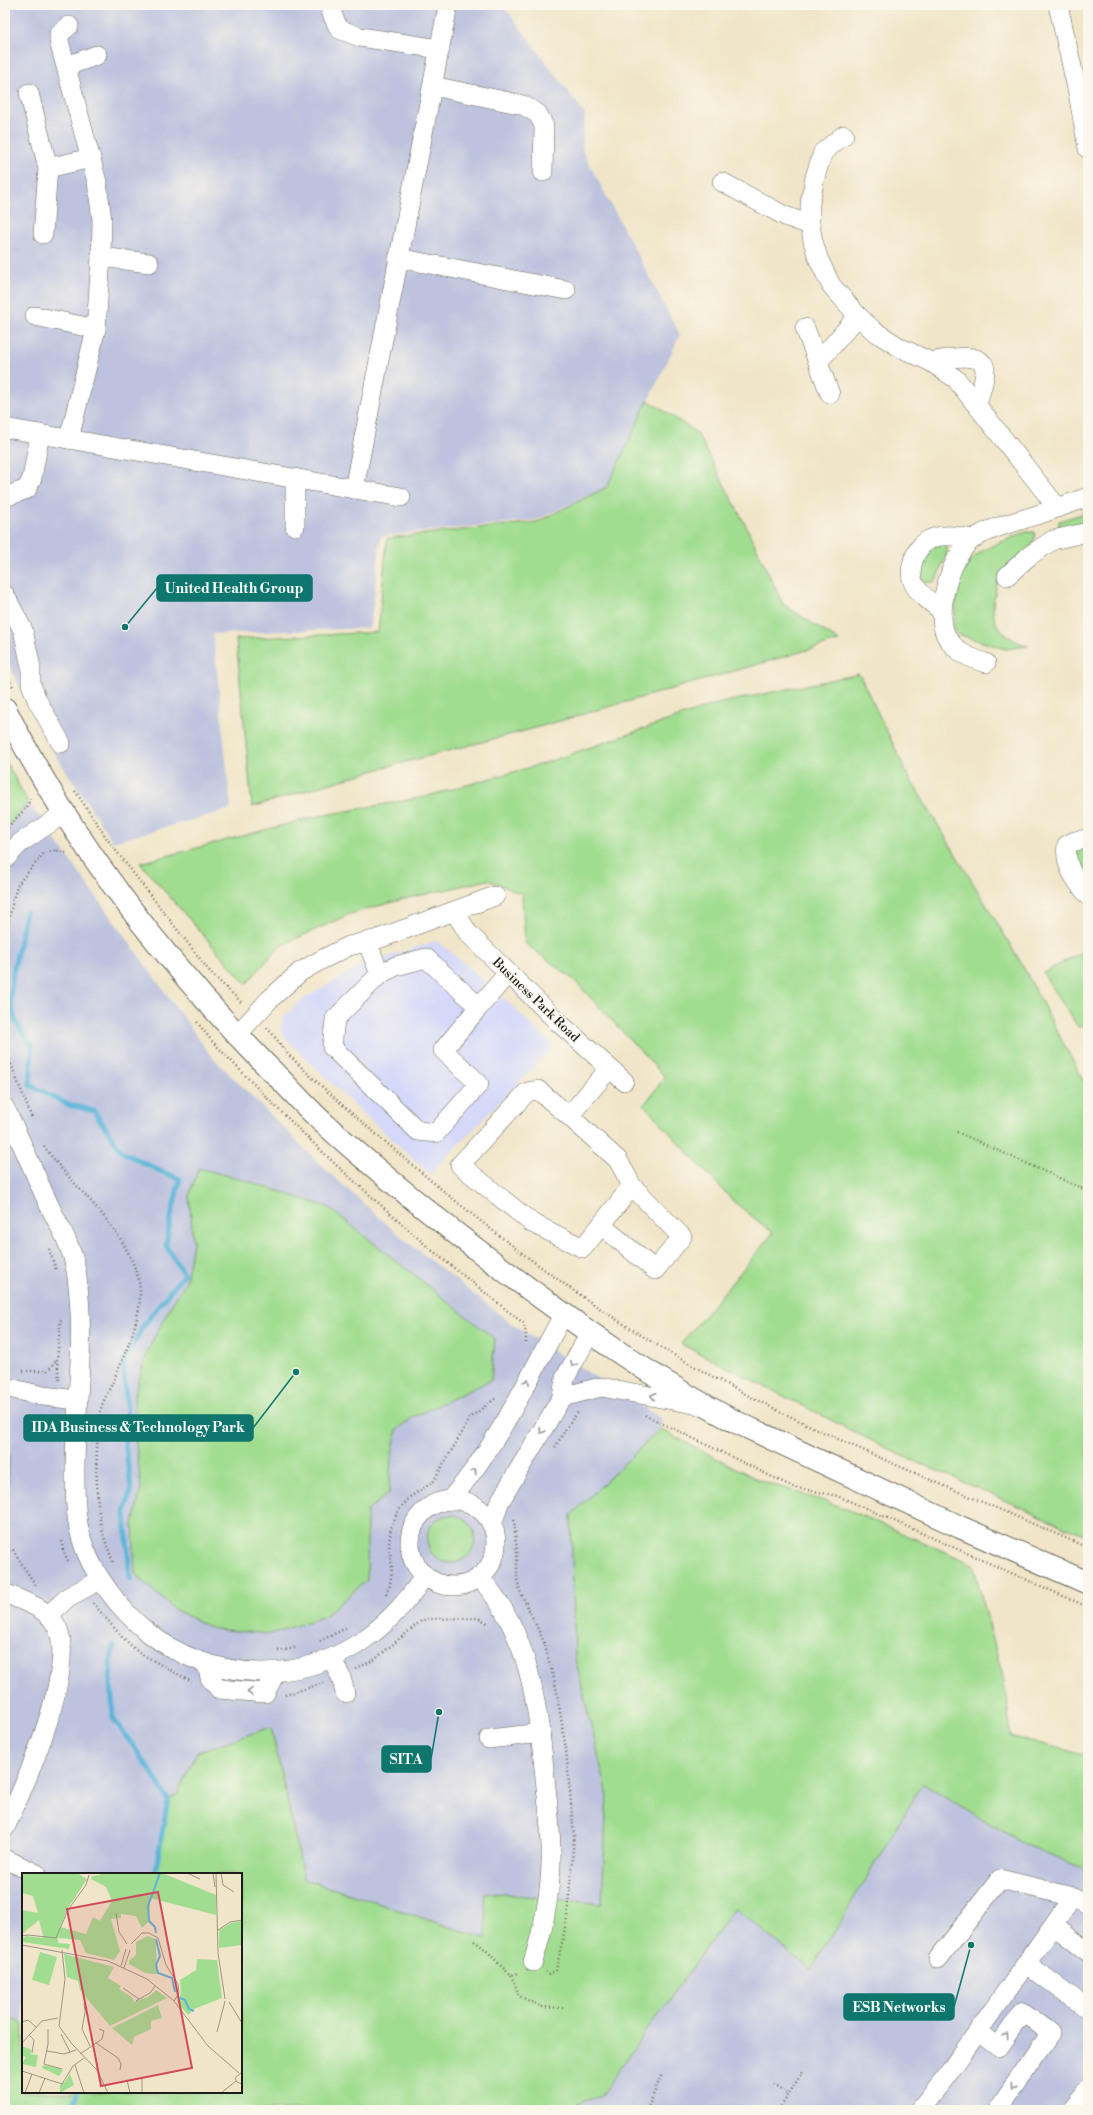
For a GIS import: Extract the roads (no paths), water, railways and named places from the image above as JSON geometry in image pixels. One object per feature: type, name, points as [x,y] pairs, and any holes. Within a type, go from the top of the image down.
[{"type":"main road","points":[[5,709],[42,780],[63,814],[142,922],[237,1035],[326,1125],[424,1209],[590,1333],[705,1406],[960,1527],[1088,1583]]},
{"type":"street","points":[[333,5],[332,14],[339,29],[360,37],[440,49]]},
{"type":"street","points":[[354,489],[398,258],[434,86],[448,5]]},
{"type":"street","points":[[1058,5],[1078,93],[1088,149]]},
{"type":"street","points":[[69,26],[59,34],[59,41],[67,66],[97,182],[102,220],[96,329],[69,439]]},
{"type":"street","points":[[67,66],[97,55]]},
{"type":"street","points":[[434,86],[524,105],[538,114],[544,126],[543,172]]},
{"type":"street","points":[[29,93],[48,168],[43,234]]},
{"type":"street","points":[[844,135],[823,152],[815,177],[810,204],[810,225],[818,258],[831,286],[858,316],[874,331],[899,347],[931,362],[956,379],[977,405],[1050,510],[1054,540]]},
{"type":"street","points":[[48,168],[91,158]]},
{"type":"street","points":[[722,182],[785,216],[810,225]]},
{"type":"street","points":[[101,257],[149,264]]},
{"type":"street","points":[[398,258],[566,290]]},
{"type":"street","points":[[35,316],[96,329]]},
{"type":"street","points":[[818,362],[858,316]]},
{"type":"street","points":[[805,328],[830,394]]},
{"type":"street","points":[[931,362],[947,358],[975,358],[981,362],[985,370],[977,405]]},
{"type":"street","points":[[5,428],[401,497]]},
{"type":"street","points":[[5,497],[27,489],[32,478],[40,434]]},
{"type":"street","points":[[295,478],[295,526]]},
{"type":"street","points":[[986,663],[963,655],[947,639],[942,624],[942,611],[949,577],[958,555],[972,539],[998,527],[1088,497]]},
{"type":"street","points":[[1007,576],[1029,556],[1054,540],[1088,532]]},
{"type":"street","points":[[942,611],[921,593],[913,583],[910,571],[914,558],[920,547],[928,540],[942,535],[954,535],[972,539]]},
{"type":"street","points":[[5,595],[23,630],[31,667],[31,684],[37,700],[61,743]]},
{"type":"street","points":[[5,859],[20,843],[63,814]]},
{"type":"street","points":[[1088,839],[1067,844],[1066,853],[1073,878],[1088,895]]},
{"type":"street","points":[[237,1035],[269,1000],[300,972],[349,946],[367,942],[456,912],[495,896]]},
{"type":"street","name":"Business Park Road","points":[[456,912],[468,933],[558,1022],[624,1081]]},
{"type":"street","points":[[367,942],[380,974]]},
{"type":"street","points":[[479,1007],[426,958],[396,966],[380,974],[335,1019],[332,1047],[418,1131],[436,1133],[479,1084],[443,1050],[508,973]]},
{"type":"street","points":[[569,1116],[609,1069]]},
{"type":"street","points":[[601,1226],[655,1270],[682,1237],[632,1186],[618,1160],[538,1090],[527,1092],[460,1165],[532,1223],[583,1248],[632,1186]]},
{"type":"street","points":[[5,1108],[71,1251],[79,1297],[80,1355],[77,1400],[75,1499],[81,1538],[100,1580],[128,1617],[158,1640],[192,1659],[243,1672],[276,1672],[332,1659],[358,1644],[385,1622],[411,1595],[425,1576]]},
{"type":"street","points":[[450,1500],[472,1475],[507,1419],[563,1314]]},
{"type":"street","points":[[492,1525],[499,1503],[562,1398],[565,1378],[590,1333]]},
{"type":"street","points":[[5,1387],[43,1396],[77,1400]]},
{"type":"street","points":[[562,1398],[601,1387],[705,1406]]},
{"type":"street","points":[[450,1500],[463,1501],[475,1506],[485,1514],[492,1525],[496,1539],[495,1554],[489,1567],[478,1577],[461,1585],[452,1586],[433,1581],[425,1576],[414,1561],[410,1543],[412,1529],[425,1510],[441,1501],[450,1500]]},
{"type":"street","points":[[478,1577],[489,1588],[503,1610],[522,1649],[536,1702],[541,1733],[549,1816],[551,1864],[542,1932],[533,1962]]},
{"type":"street","points":[[43,1611],[100,1580]]},
{"type":"street","points":[[5,1593],[43,1611],[56,1625],[62,1640],[63,1656],[38,1752],[5,1828]]},
{"type":"street","points":[[332,1659],[343,1685]]},
{"type":"street","points":[[207,1664],[210,1678],[219,1689],[265,1693],[276,1672]]},
{"type":"street","points":[[489,1739],[541,1733]]},
{"type":"street","points":[[5,1859],[35,1873]]},
{"type":"street","points":[[938,1959],[1000,1879],[1081,1901]]},
{"type":"street","points":[[919,2110],[979,2032],[1054,1926],[1081,1901]]},
{"type":"street","points":[[1054,1926],[1088,1952]]},
{"type":"street","points":[[1027,1964],[1088,2009]]},
{"type":"street","points":[[979,2032],[998,2047],[1023,2012],[1051,2033],[997,2110]]},
{"type":"street","points":[[1072,2110],[1088,2089]]},
{"type":"water","points":[[5,1445],[9,1454],[7,1515],[5,1515]]},
{"type":"waterway","points":[[26,912],[13,973],[10,1000],[16,1023],[32,1046],[30,1085],[67,1104],[94,1111],[122,1152],[180,1179],[166,1246],[184,1274],[145,1323],[123,1363],[127,1408],[125,1445],[131,1487],[125,1513],[130,1579]]},
{"type":"waterway","points":[[114,1645],[110,1663],[113,1718],[151,1771],[168,1800],[155,1873]]},
{"type":"waterway","points":[[69,2110],[78,2093]]},
{"type":"place","name":"United Health Group","points":[[125,627]]},
{"type":"place","name":"IDA Business & Technology Park","points":[[296,1372]]},
{"type":"place","name":"SITA","points":[[439,1712]]},
{"type":"place","name":"ESB Networks","points":[[971,1945]]}]
